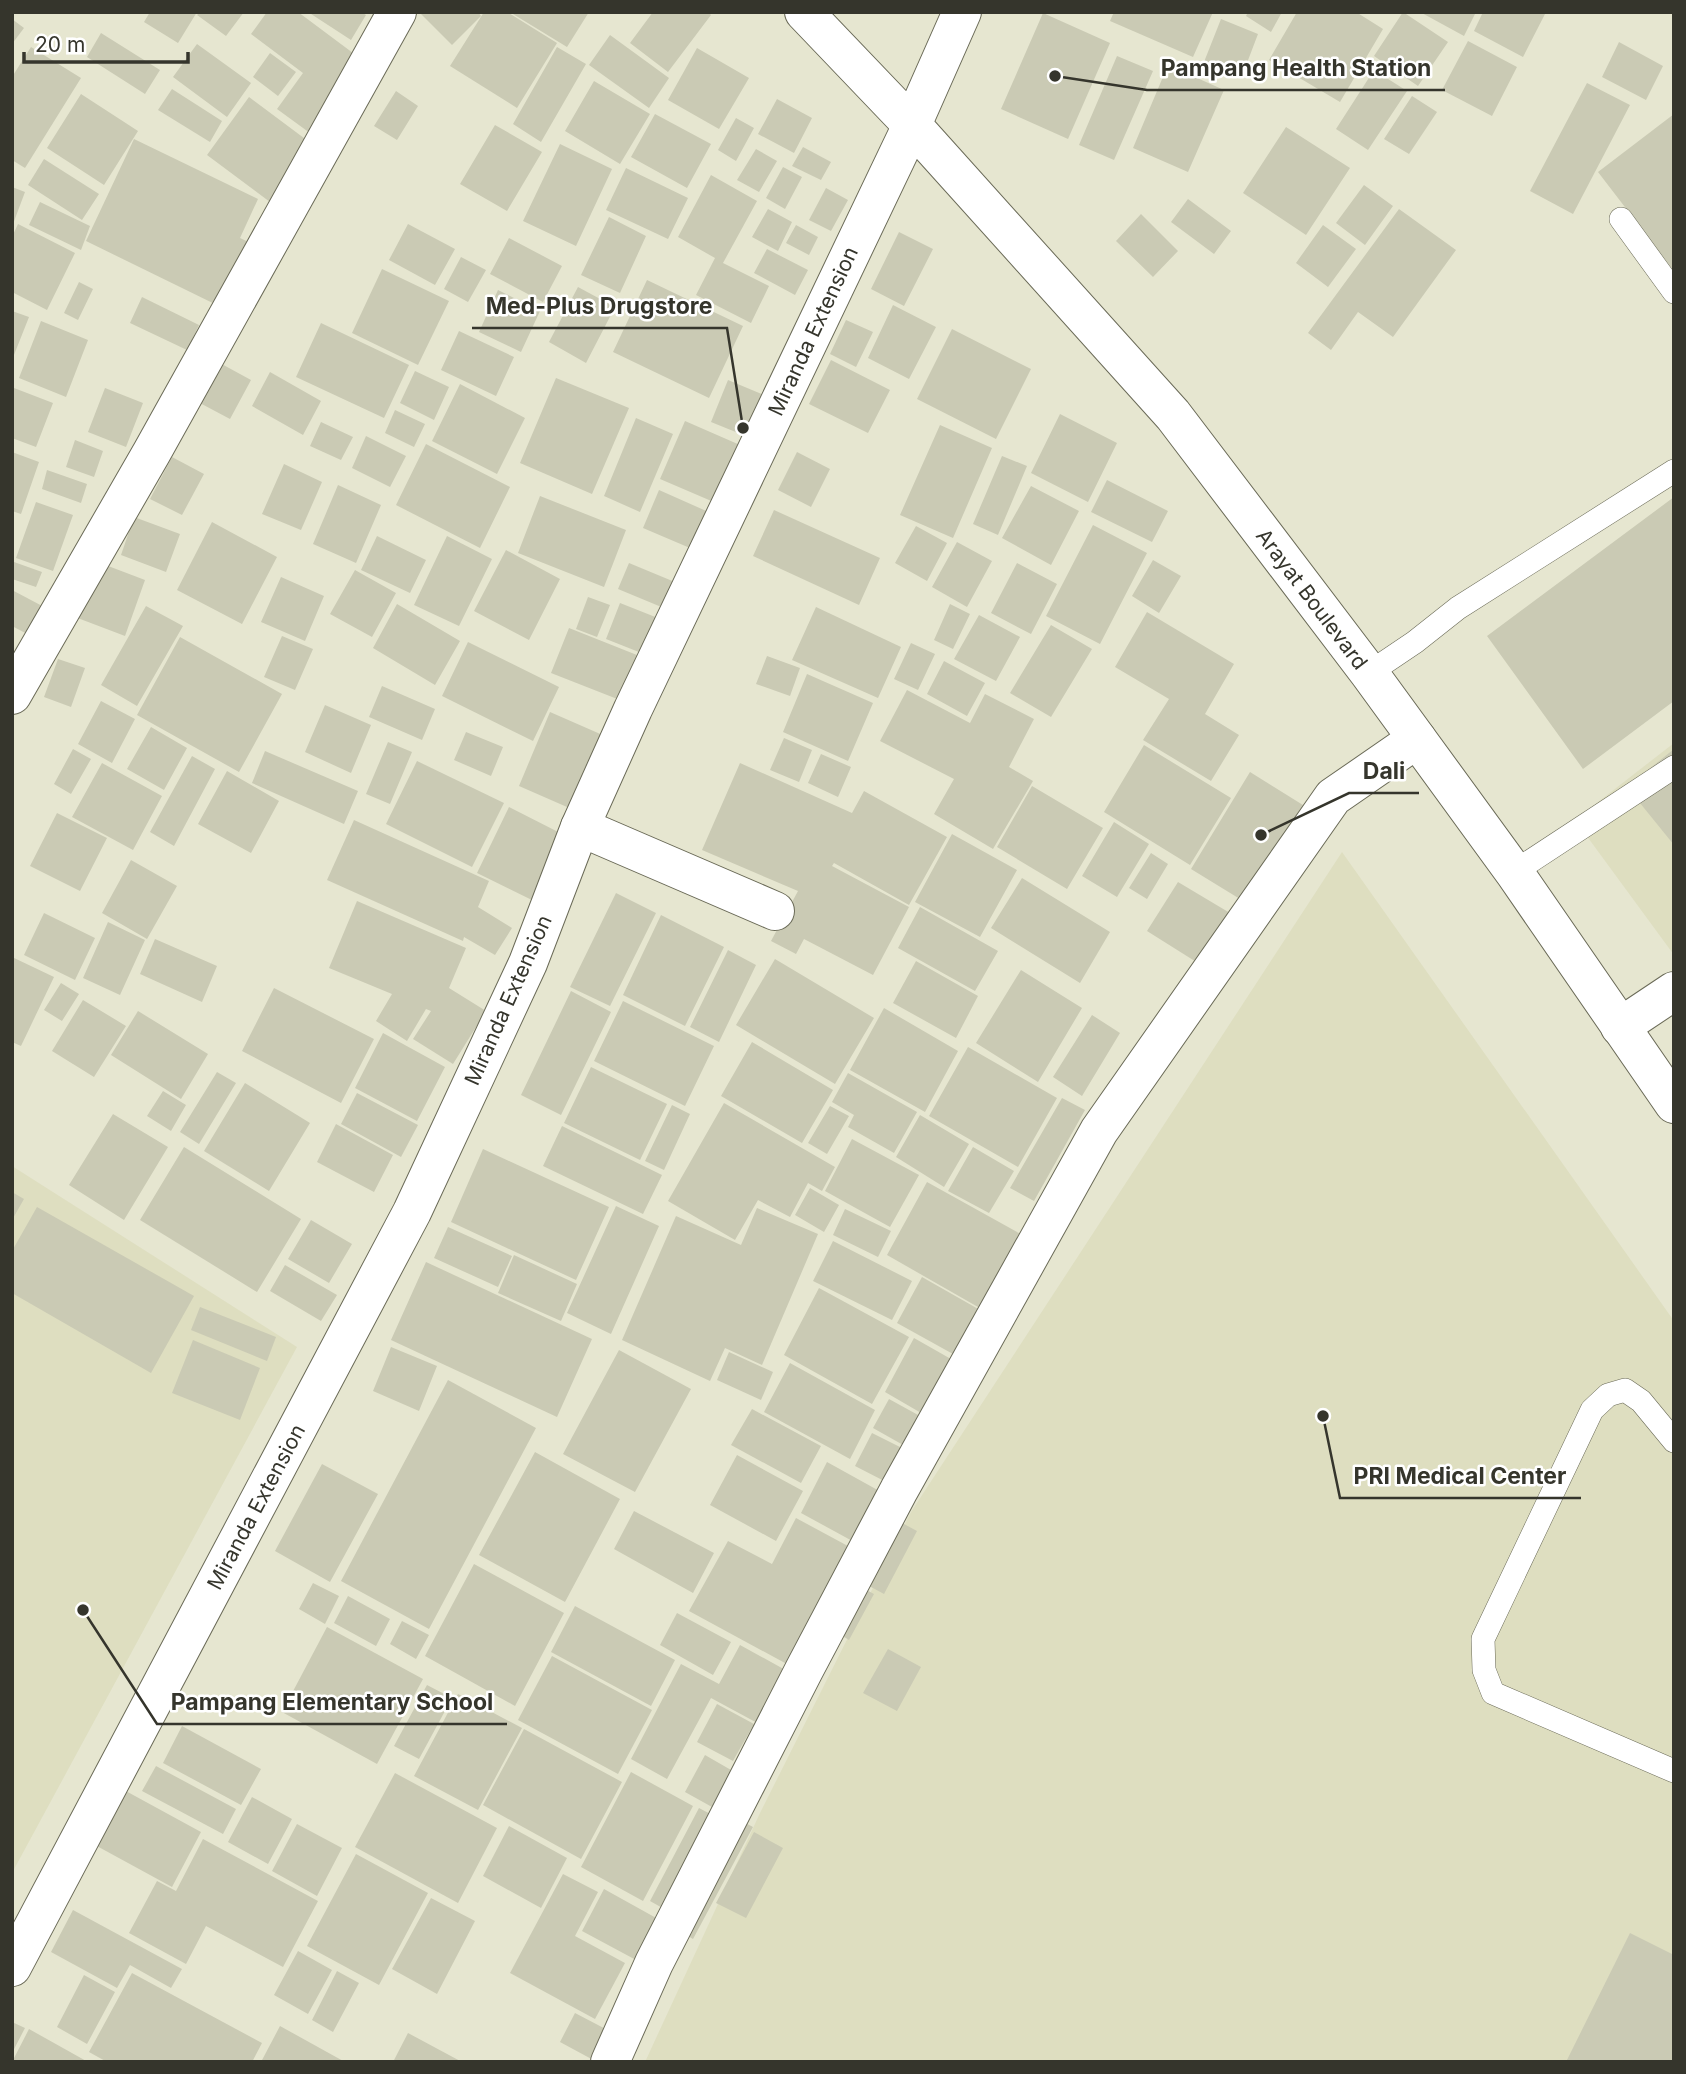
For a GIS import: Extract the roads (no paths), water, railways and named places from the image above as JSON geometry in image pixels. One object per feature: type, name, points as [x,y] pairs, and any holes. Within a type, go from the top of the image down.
[{"type":"main road","points":[[12,695],[152,452],[397,12]]},
{"type":"main road","name":"Arayat Boulevard","points":[[804,12],[912,125],[1173,415],[1369,673],[1514,872],[1674,1104]]},
{"type":"main road","name":"Miranda Extension","points":[[12,1967],[412,1212],[528,963],[580,827],[633,709],[912,125],[962,12]]},
{"type":"main road","points":[[610,2062],[654,1963],[810,1658],[899,1490],[1099,1131],[1334,797],[1417,739]]},
{"type":"main road","points":[[580,827],[775,911]]},
{"type":"main road","points":[[1620,1027],[1674,992]]},
{"type":"lane","points":[[1621,219],[1674,292]]},
{"type":"lane","points":[[1369,673],[1458,608],[1674,471]]},
{"type":"lane","points":[[1514,872],[1674,767]]},
{"type":"lane","points":[[1674,1441],[1641,1401],[1625,1390],[1608,1395],[1592,1410],[1483,1639],[1484,1670],[1493,1693],[1674,1771]]},
{"type":"place","name":"Pampang Health Station","points":[[1055,76]]},
{"type":"place","name":"Med-Plus Drugstore","points":[[743,428]]},
{"type":"place","name":"Dali","points":[[1261,835]]},
{"type":"place","name":"PRI Medical Center","points":[[1323,1416]]},
{"type":"place","name":"Pampang Elementary School","points":[[83,1610]]}]
